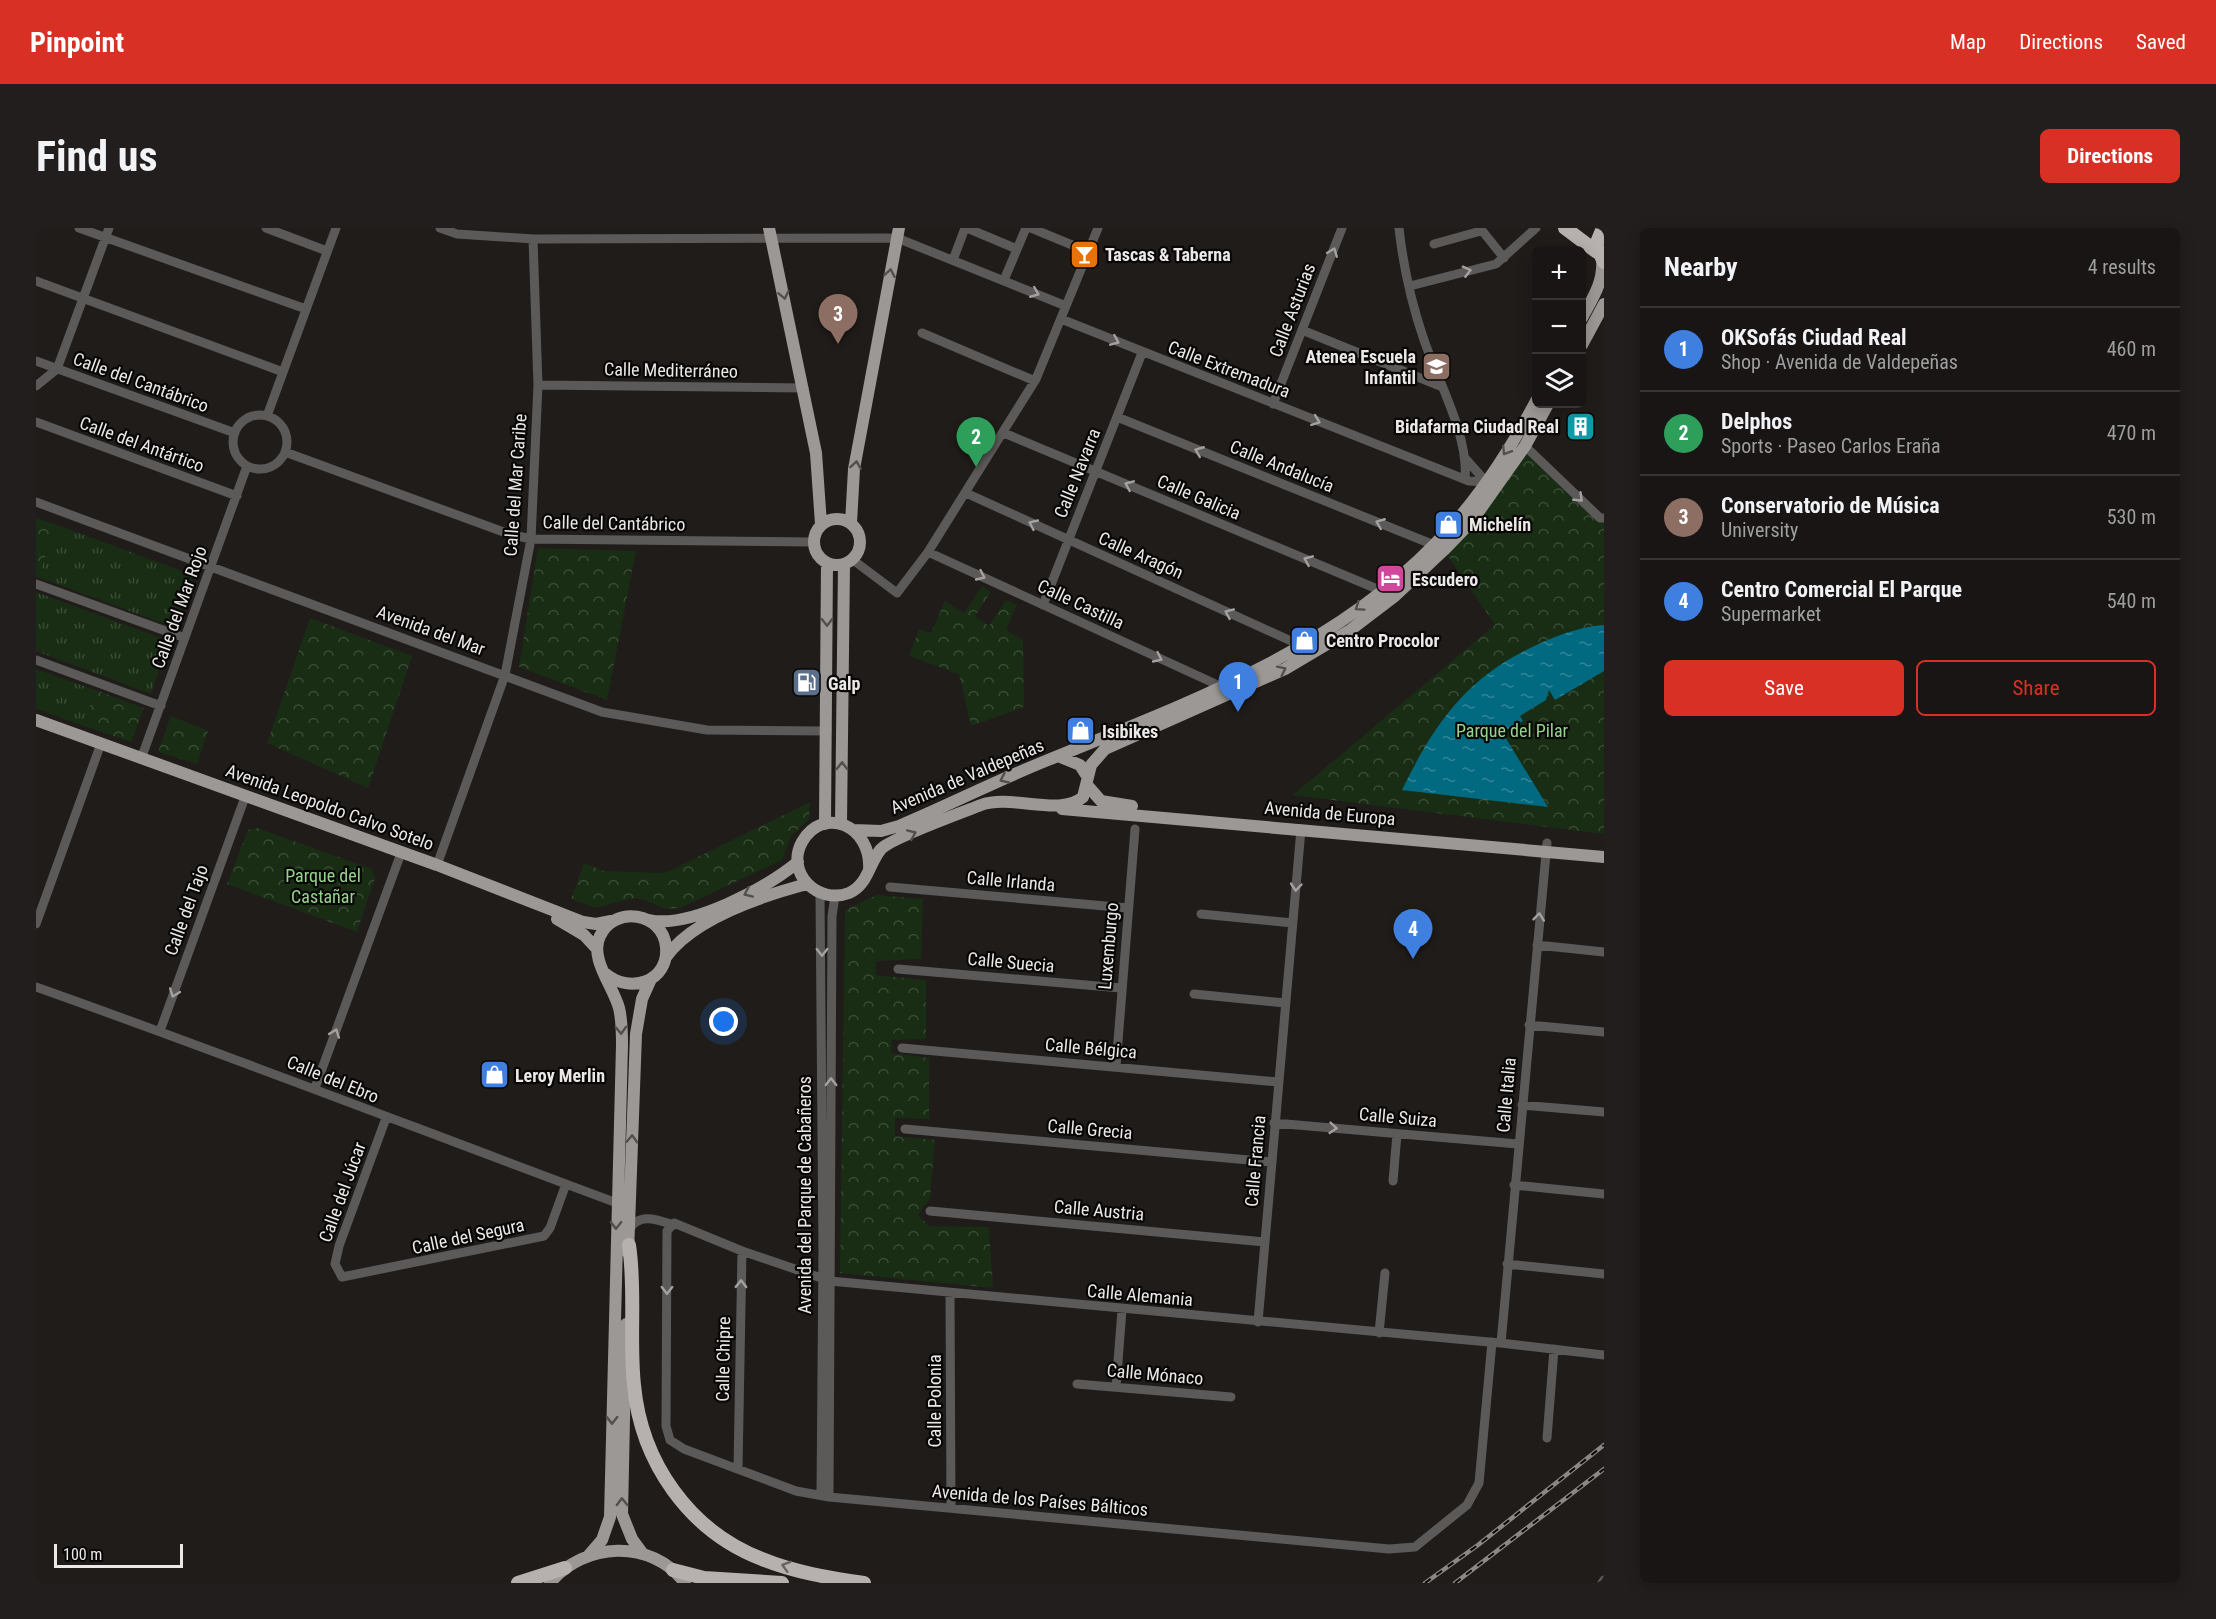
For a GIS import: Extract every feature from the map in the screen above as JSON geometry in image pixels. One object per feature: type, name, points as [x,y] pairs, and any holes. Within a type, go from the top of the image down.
[{"type":"highway","points":[[1565,228],[1601,258]]},
{"type":"highway","points":[[1601,258],[1597,237],[1603,228]]},
{"type":"highway","points":[[629,1245],[632,1272],[634,1388],[644,1435],[667,1484],[698,1519],[723,1539],[762,1559],[864,1583]]},
{"type":"highway","points":[[518,1583],[565,1568]]},
{"type":"highway","points":[[673,1570],[704,1578],[782,1583]]},
{"type":"main road","points":[[770,233],[816,453],[821,524]]},
{"type":"main road","points":[[851,523],[854,469],[898,233]]},
{"type":"main road","points":[[1586,309],[1603,274],[1601,258]]},
{"type":"main road","points":[[1586,336],[1604,304]]},
{"type":"main road","name":"Avenida de Valdepeñas","points":[[869,870],[881,848],[982,805],[1006,801],[1053,805],[1073,804],[1083,798],[1096,756],[1105,749],[1285,669],[1349,631],[1395,596],[1444,550],[1491,486],[1532,408]]},
{"type":"main road","name":"Avenida de Valdepeñas","points":[[854,830],[881,831],[899,826],[1058,756],[1147,721],[1302,646],[1382,591],[1434,545],[1491,486],[1525,446],[1546,408]]},
{"type":"main road","points":[[841,824],[848,562],[860,545],[858,531],[851,523],[836,518],[821,524],[814,533],[813,542],[819,558],[827,564],[848,562]]},
{"type":"main road","points":[[825,824],[827,564]]},
{"type":"main road","name":"Avenida Leopoldo Calvo Sotelo","points":[[36,720],[437,865],[584,922],[596,924],[612,921]]},
{"type":"main road","name":"Avenida Leopoldo Calvo Sotelo","points":[[36,726],[400,856],[568,924],[591,940],[597,949]]},
{"type":"main road","name":"Avenida de Europa","points":[[1058,756],[1080,765],[1087,781],[1101,801],[1110,804],[1546,847],[1604,856]]},
{"type":"main road","name":"Avenida de Europa","points":[[1053,805],[1071,810],[1301,829],[1546,847],[1604,849]]},
{"type":"main road","points":[[825,824],[841,824],[854,830],[866,842],[870,855],[869,870],[862,883],[851,892],[835,896],[820,894],[807,884],[798,862],[798,853],[807,835],[825,824]]},
{"type":"main road","points":[[798,862],[768,884],[691,918],[669,922],[630,915],[612,921],[599,938],[597,949],[601,967],[614,981],[632,985],[651,979],[658,973],[676,944],[690,932],[782,891],[807,884]]},
{"type":"main road","points":[[648,920],[664,937],[666,957]]},
{"type":"main road","points":[[550,1583],[565,1568],[589,1555],[602,1540],[610,1517],[622,1023],[606,974]]},
{"type":"main road","points":[[643,1554],[632,1539],[622,1514],[636,1034],[642,999],[651,979]]},
{"type":"main road","points":[[589,1555],[622,1551],[643,1554],[673,1570],[685,1583]]},
{"type":"street","points":[[79,228],[107,233],[306,309]]},
{"type":"street","points":[[266,228],[327,250]]},
{"type":"street","points":[[267,416],[336,228]]},
{"type":"street","points":[[440,228],[457,234],[533,239],[770,233],[898,233],[953,260],[1066,306]]},
{"type":"street","points":[[953,260],[966,228],[1017,249]]},
{"type":"street","points":[[1004,280],[1026,228]]},
{"type":"street","points":[[1030,228],[1089,252]]},
{"type":"street","points":[[848,562],[897,592],[928,552],[1035,381],[1098,228]]},
{"type":"street","name":"Calle Asturias","points":[[1273,404],[1342,228]]},
{"type":"street","points":[[1399,228],[1422,336],[1455,422],[1464,457],[1465,479]]},
{"type":"street","points":[[1410,286],[1496,264],[1536,228]]},
{"type":"street","points":[[1434,244],[1480,230],[1504,258]]},
{"type":"street","points":[[36,386],[57,369],[107,233]]},
{"type":"street","name":"Calle del Mar Caribe","points":[[437,865],[505,675],[531,539],[538,385],[533,239]]},
{"type":"street","points":[[36,281],[283,372]]},
{"type":"street","name":"Calle Extremadura","points":[[1061,319],[1465,479],[1491,486]]},
{"type":"street","points":[[1302,330],[1440,386]]},
{"type":"street","points":[[922,333],[1035,381]]},
{"type":"street","name":"Calle Navarra","points":[[1043,605],[1142,353]]},
{"type":"street","name":"Calle del Cantábrico","points":[[36,361],[235,433]]},
{"type":"street","name":"Calle Mediterráneo","points":[[538,385],[804,388]]},
{"type":"street","points":[[267,416],[283,427],[287,443],[285,452],[277,464],[269,468],[247,466],[235,451],[235,433],[248,418],[267,416]]},
{"type":"street","name":"Calle Andalucía","points":[[1117,417],[1434,545]]},
{"type":"street","name":"Calle del Antártico","points":[[36,422],[237,496]]},
{"type":"street","name":"Calle Galicia","points":[[1004,433],[1382,591]]},
{"type":"street","points":[[1525,446],[1600,518],[1604,518]]},
{"type":"street","name":"Calle del Cantábrico","points":[[285,452],[509,534],[531,539],[813,542]]},
{"type":"street","points":[[1464,457],[1491,486]]},
{"type":"street","name":"Calle del Mar Rojo","points":[[141,759],[247,466]]},
{"type":"street","name":"Calle Aragón","points":[[966,493],[1302,646]]},
{"type":"street","name":"Avenida del Mar","points":[[36,502],[602,712],[707,730],[827,731]]},
{"type":"street","name":"Calle Castilla","points":[[928,552],[1220,686]]},
{"type":"street","points":[[36,584],[185,638]]},
{"type":"street","points":[[36,660],[161,706]]},
{"type":"street","points":[[36,924],[99,749]]},
{"type":"street","name":"Calle del Tajo","points":[[160,1031],[244,800]]},
{"type":"street","name":"Luxemburgo","points":[[1116,1066],[1135,829]]},
{"type":"street","name":"Calle Francia","points":[[1258,1322],[1301,829]]},
{"type":"street","name":"Calle Italia","points":[[1496,1343],[1507,1264],[1546,847]]},
{"type":"street","points":[[315,1088],[400,856]]},
{"type":"street","name":"Calle Irlanda","points":[[890,887],[1128,908]]},
{"type":"street","name":"Avenida del Parque de Cabañeros","points":[[820,894],[827,1279]]},
{"type":"street","name":"Avenida del Parque de Cabañeros","points":[[825,1496],[832,916],[835,896]]},
{"type":"street","points":[[1201,914],[1293,923]]},
{"type":"street","points":[[1537,945],[1604,952]]},
{"type":"street","name":"Calle Suecia","points":[[898,969],[1121,988]]},
{"type":"street","name":"Calle del Ebro","points":[[36,987],[315,1088],[386,1118],[617,1203]]},
{"type":"street","points":[[1194,994],[1285,1003]]},
{"type":"street","points":[[1529,1025],[1604,1032]]},
{"type":"street","name":"Calle Bélgica","points":[[902,1048],[1278,1082]]},
{"type":"street","points":[[1522,1105],[1604,1112]]},
{"type":"street","name":"Calle del Júcar","points":[[342,1277],[335,1263],[339,1246],[386,1118]]},
{"type":"street","name":"Calle Suiza","points":[[1274,1123],[1518,1144]]},
{"type":"street","name":"Calle Grecia","points":[[905,1129],[1271,1162]]},
{"type":"street","points":[[1393,1181],[1397,1134]]},
{"type":"street","name":"Calle del Segura","points":[[342,1277],[544,1236],[550,1228],[566,1184]]},
{"type":"street","points":[[1514,1185],[1604,1194]]},
{"type":"street","name":"Calle Austria","points":[[930,1211],[1264,1242]]},
{"type":"street","points":[[629,1230],[634,1223],[643,1219],[671,1224]]},
{"type":"street","name":"Calle Alemania","points":[[671,1224],[742,1251],[827,1279],[1122,1310],[1496,1343],[1604,1355]]},
{"type":"street","name":"Avenida de los Países Bálticos","points":[[671,1224],[667,1231],[666,1426],[670,1440],[684,1449],[796,1491],[825,1496],[1389,1549],[1415,1547],[1467,1505],[1479,1483],[1496,1343]]},
{"type":"street","name":"Calle Chipre","points":[[738,1468],[742,1251]]},
{"type":"street","points":[[1507,1264],[1604,1274]]},
{"type":"street","points":[[1379,1333],[1385,1274]]},
{"type":"street","name":"Calle Polonia","points":[[950,1293],[951,1508]]},
{"type":"street","points":[[1116,1387],[1122,1310]]},
{"type":"street","points":[[1547,1438],[1554,1349]]},
{"type":"street","name":"Calle Mónaco","points":[[1077,1384],[1231,1397]]},
{"type":"green space","name":"Parque del Pilar","points":[[1525,446],[1604,518],[1604,834],[1293,795],[1495,625],[1444,550]]},
{"type":"green space","points":[[36,518],[57,525],[38,577],[36,577]]},
{"type":"green space","points":[[57,525],[193,575],[173,627],[38,577]]},
{"type":"green space","points":[[538,548],[636,551],[607,700],[519,667]]},
{"type":"green space","points":[[982,586],[991,592],[975,616],[989,626],[1006,600],[1017,605],[1006,630],[1023,640],[1024,707],[971,726],[959,674],[909,656],[919,629],[931,633],[945,601],[964,613]]},
{"type":"green space","points":[[36,592],[169,641],[151,694],[36,651]]},
{"type":"green space","points":[[310,618],[412,656],[368,788],[267,743]]},
{"type":"green space","points":[[36,669],[95,690],[84,726],[36,709]]},
{"type":"green space","points":[[95,690],[144,708],[131,742],[84,726]]},
{"type":"green space","points":[[171,716],[208,731],[197,764],[158,752]]},
{"type":"green space","points":[[810,802],[809,819],[791,836],[782,860],[680,908],[665,909],[634,898],[595,908],[571,899],[584,863],[604,871],[665,873]]},
{"type":"green space","name":"Parque del Castañar","points":[[257,828],[372,869],[375,878],[357,932],[227,884],[248,830]]},
{"type":"green space","points":[[877,895],[923,899],[921,959],[876,961],[876,975],[926,980],[926,1039],[892,1040],[891,1053],[929,1058],[929,1119],[895,1118],[895,1136],[935,1140],[930,1198],[918,1215],[929,1226],[989,1227],[993,1288],[840,1273],[845,910]]},
{"type":"water","points":[[1604,625],[1604,671],[1555,700],[1549,690],[1546,700],[1520,716],[1523,721],[1502,732],[1548,807],[1402,790],[1442,721],[1475,684],[1517,655],[1543,642],[1565,633]]},
{"type":"railway","points":[[1425,1583],[1478,1545],[1604,1445]]},
{"type":"railway","points":[[1455,1583],[1604,1469]]},
{"type":"place","name":"Tascas & Taberna","points":[[1084,254]]},
{"type":"place","name":"Conservatorio de Música","points":[[838,344]]},
{"type":"place","name":"Atenea Escuela Infantil","points":[[1437,366]]},
{"type":"place","name":"Bidafarma Ciudad Real","points":[[1580,426]]},
{"type":"place","name":"Delphos","points":[[976,467]]},
{"type":"place","name":"Michelín","points":[[1448,524]]},
{"type":"place","name":"Escudero","points":[[1391,579]]},
{"type":"place","name":"Centro Procolor","points":[[1305,640]]},
{"type":"place","name":"Galp","points":[[807,683]]},
{"type":"place","name":"OKSofás Ciudad Real","points":[[1238,712]]},
{"type":"place","name":"Isibikes","points":[[1081,731]]},
{"type":"place","name":"Centro Comercial El Parque","points":[[1413,959]]},
{"type":"place","name":"Leroy Merlin","points":[[494,1075]]}]
